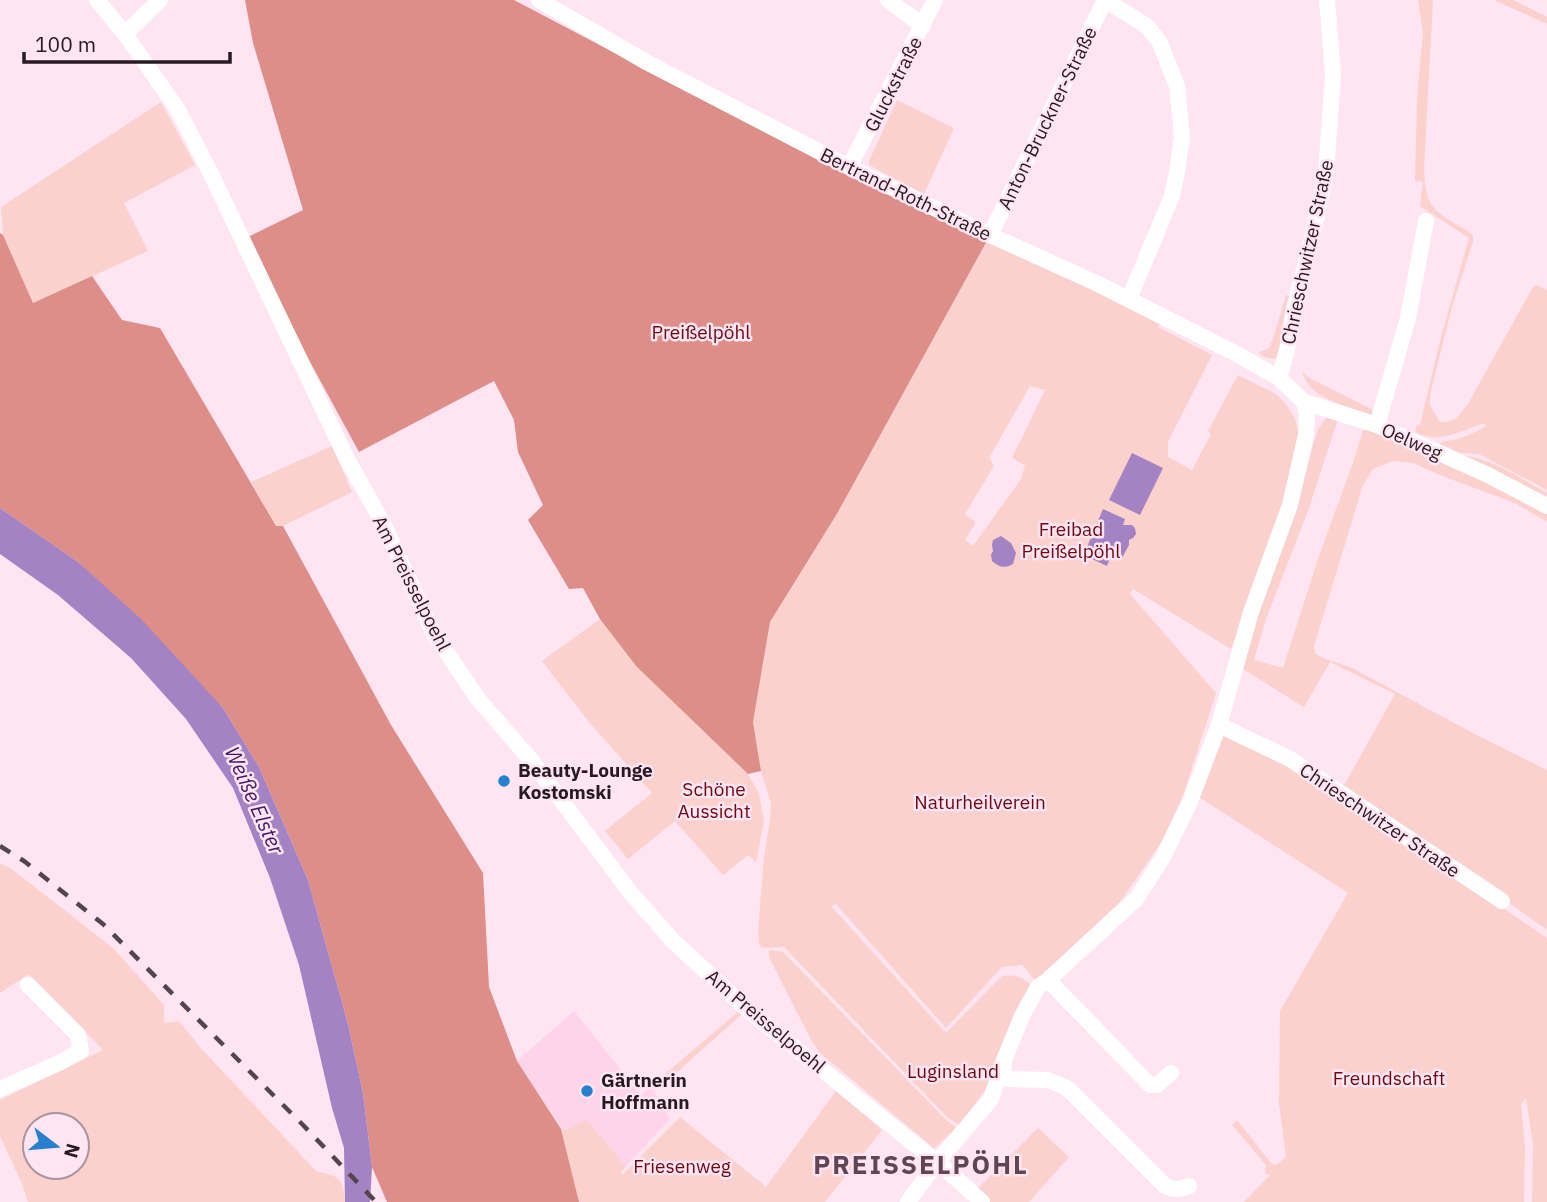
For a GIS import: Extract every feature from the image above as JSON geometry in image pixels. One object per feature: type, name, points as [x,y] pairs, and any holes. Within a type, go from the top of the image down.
[{"type":"street","name":"Am Preisselpoehl","points":[[97,0],[125,34],[178,110],[346,457],[384,525],[433,632],[478,699],[532,761],[630,892],[673,941],[748,1010],[937,1162],[982,1202]]},
{"type":"street","points":[[125,34],[160,0]]},
{"type":"street","name":"Bertrand-Roth-Straße","points":[[538,0],[648,63],[849,167],[1129,299],[1279,377]]},
{"type":"street","points":[[888,0],[923,26]]},
{"type":"street","name":"Gluckstraße","points":[[849,167],[935,0]]},
{"type":"street","points":[[1105,0],[1147,26],[1159,41],[1177,86],[1182,136],[1172,196],[1129,299]]},
{"type":"street","name":"Anton-Bruckner-Straße","points":[[990,235],[1105,0]]},
{"type":"street","name":"Chrieschwitzer Straße","points":[[1279,377],[1326,173],[1333,75],[1326,0]]},
{"type":"street","points":[[1377,425],[1408,318],[1426,221]]},
{"type":"street","name":"Oelweg","points":[[1279,377],[1304,402],[1377,425],[1489,475],[1547,506]]},
{"type":"street","points":[[908,1202],[937,1162],[991,1099],[1022,1016],[1038,987],[1137,898],[1163,859],[1189,804],[1219,724],[1251,612],[1290,505],[1306,435],[1307,414],[1304,402]]},
{"type":"street","name":"Chrieschwitzer Straße","points":[[1219,724],[1290,759],[1502,901]]},
{"type":"street","points":[[1048,980],[1150,1084],[1157,1085],[1171,1073]]},
{"type":"street","points":[[0,1089],[81,1051],[78,1035],[28,985]]},
{"type":"street","points":[[1004,1060],[1005,1077],[1048,1080],[1067,1088],[1165,1186],[1180,1190],[1188,1186]]},
{"type":"shaded area","name":"Gärtnerin Hoffmann","points":[[574,1011],[641,1095],[651,1086],[670,1119],[626,1166],[586,1119],[567,1130],[561,1129],[517,1061]]},
{"type":"green space","name":"Preißelpöhl","points":[[245,0],[514,0],[843,173],[988,239],[838,512],[770,622],[753,722],[761,771],[748,774],[636,666],[600,619],[583,588],[569,589],[528,520],[543,505],[518,452],[514,420],[494,381],[359,452],[309,360],[248,237],[303,210],[253,43]]},
{"type":"green space","points":[[1418,0],[1433,0],[1424,169],[1427,195],[1438,212],[1473,235],[1452,307],[1430,395],[1430,405],[1439,421],[1449,422],[1457,418],[1469,402],[1533,287],[1537,285],[1547,290],[1547,490],[1479,454],[1461,453],[1440,444],[1475,432],[1486,426],[1484,423],[1441,437],[1424,436],[1415,432],[1417,425],[1420,425],[1469,238],[1420,206],[1423,182],[1415,181],[1417,99],[1423,33]]},
{"type":"green space","points":[[1494,0],[1513,0],[1547,17],[1547,24]]},
{"type":"green space","points":[[897,100],[954,128],[924,194],[869,165]]},
{"type":"green space","points":[[161,102],[195,165],[124,203],[148,251],[33,303],[3,235],[1,207]]},
{"type":"green space","points":[[0,233],[33,303],[92,276],[122,320],[160,328],[276,526],[283,526],[391,725],[483,873],[489,987],[517,1061],[561,1129],[579,1202],[387,1202],[372,1167],[363,1093],[348,1024],[308,880],[259,767],[223,708],[78,562],[0,508]]},
{"type":"green space","name":"Naturheilverein","points":[[988,239],[1161,321],[1158,327],[1212,355],[1168,442],[1168,457],[1192,470],[1211,434],[1208,431],[1238,375],[1276,394],[1287,405],[1295,419],[1299,435],[1288,501],[1231,649],[1133,589],[1130,594],[1216,693],[1184,793],[1163,840],[1120,902],[1036,981],[1022,965],[1002,967],[946,1028],[836,904],[831,906],[946,1033],[1002,976],[1019,977],[1033,987],[994,1078],[959,1125],[948,1118],[784,947],[762,948],[759,943],[764,857],[771,804],[761,771],[753,722],[770,622],[838,512]],"holes":[[[1030,386],[1045,390],[1012,458],[1025,465],[1021,479],[973,546],[965,540],[976,522],[965,514],[994,466],[989,458]]]},
{"type":"green space","points":[[1286,295],[1290,296],[1278,356],[1275,359],[1264,357],[1258,353],[1269,348]]},
{"type":"green space","points":[[1302,371],[1308,377],[1375,411],[1374,416],[1318,394],[1306,381]]},
{"type":"green space","points":[[1329,416],[1336,418],[1337,422],[1308,511],[1266,619],[1254,660],[1283,668],[1363,430],[1367,428],[1547,510],[1547,522],[1517,504],[1413,463],[1393,461],[1373,469],[1363,485],[1314,646],[1315,653],[1323,658],[1352,668],[1547,770],[1547,930],[1430,846],[1342,789],[1395,694],[1330,662],[1304,707],[1238,666],[1285,541],[1315,438]]},
{"type":"green space","points":[[332,446],[352,492],[283,526],[276,526],[251,482]]},
{"type":"green space","points":[[1463,456],[1484,460],[1506,470],[1547,493],[1547,499]]},
{"type":"green space","name":"Schöne Aussicht","points":[[600,619],[636,666],[748,774],[759,794],[764,821],[756,862],[748,855],[723,875],[675,821],[628,859],[605,831],[652,793],[589,722],[542,661]]},
{"type":"green space","name":"Freundschaft","points":[[1224,730],[1291,764],[1547,938],[1547,1202],[1532,1202],[1533,1145],[1526,1098],[1521,1104],[1525,1145],[1524,1202],[1244,1202],[1270,1175],[1265,1173],[1266,1165],[1232,1125],[1237,1120],[1271,1163],[1276,1165],[1286,1157],[1279,1103],[1280,1011],[1348,893],[1199,797]]},
{"type":"green space","points":[[0,863],[13,870],[113,948],[164,1005],[164,1023],[179,1021],[316,1171],[341,1182],[345,1202],[28,1202],[0,1136],[0,1100],[103,1050],[29,974],[0,993]]},
{"type":"green space","points":[[769,950],[783,952],[946,1120],[957,1128],[934,1148],[820,1053],[769,957]]},
{"type":"green space","points":[[739,1011],[742,1014],[663,1087],[651,1086]]},
{"type":"green space","name":"Friesenweg","points":[[836,1091],[882,1130],[825,1202],[579,1202],[561,1129],[567,1130],[586,1119],[626,1166],[621,1172],[622,1175],[680,1117],[766,1187]]},
{"type":"green space","points":[[1038,1128],[1069,1157],[1029,1202],[988,1202],[976,1190]]},
{"type":"water","points":[[1132,453],[1163,468],[1140,515],[1109,500]]},
{"type":"water","name":"Weiße Elster","points":[[0,508],[78,562],[142,620],[223,708],[259,767],[308,880],[348,1024],[363,1093],[372,1167],[370,1202],[345,1202],[344,1148],[332,1108],[299,965],[270,878],[233,788],[186,719],[131,658],[58,595],[0,554]]},
{"type":"water","points":[[1103,509],[1125,519],[1123,525],[1132,525],[1136,534],[1129,540],[1121,560],[1110,558],[1107,566],[1092,559],[1095,551],[1087,547]]},
{"type":"water","points":[[1001,536],[1011,543],[1016,553],[1013,564],[1004,567],[992,561],[991,555],[993,540]]},
{"type":"railway","points":[[0,846],[24,861],[103,924],[376,1202]]},
{"type":"place","name":"Beauty-Lounge Kostomski","points":[[504,781]]},
{"type":"place","name":"Gärtnerin Hoffmann","points":[[587,1091]]},
{"type":"district","name":"PREISSELPÖHL","points":[[921,1164]]},
{"type":"park label","name":"Freibad Preißelpöhl","points":[[1071,540]]},
{"type":"park label","name":"Luginsland","points":[[953,1071]]}]
